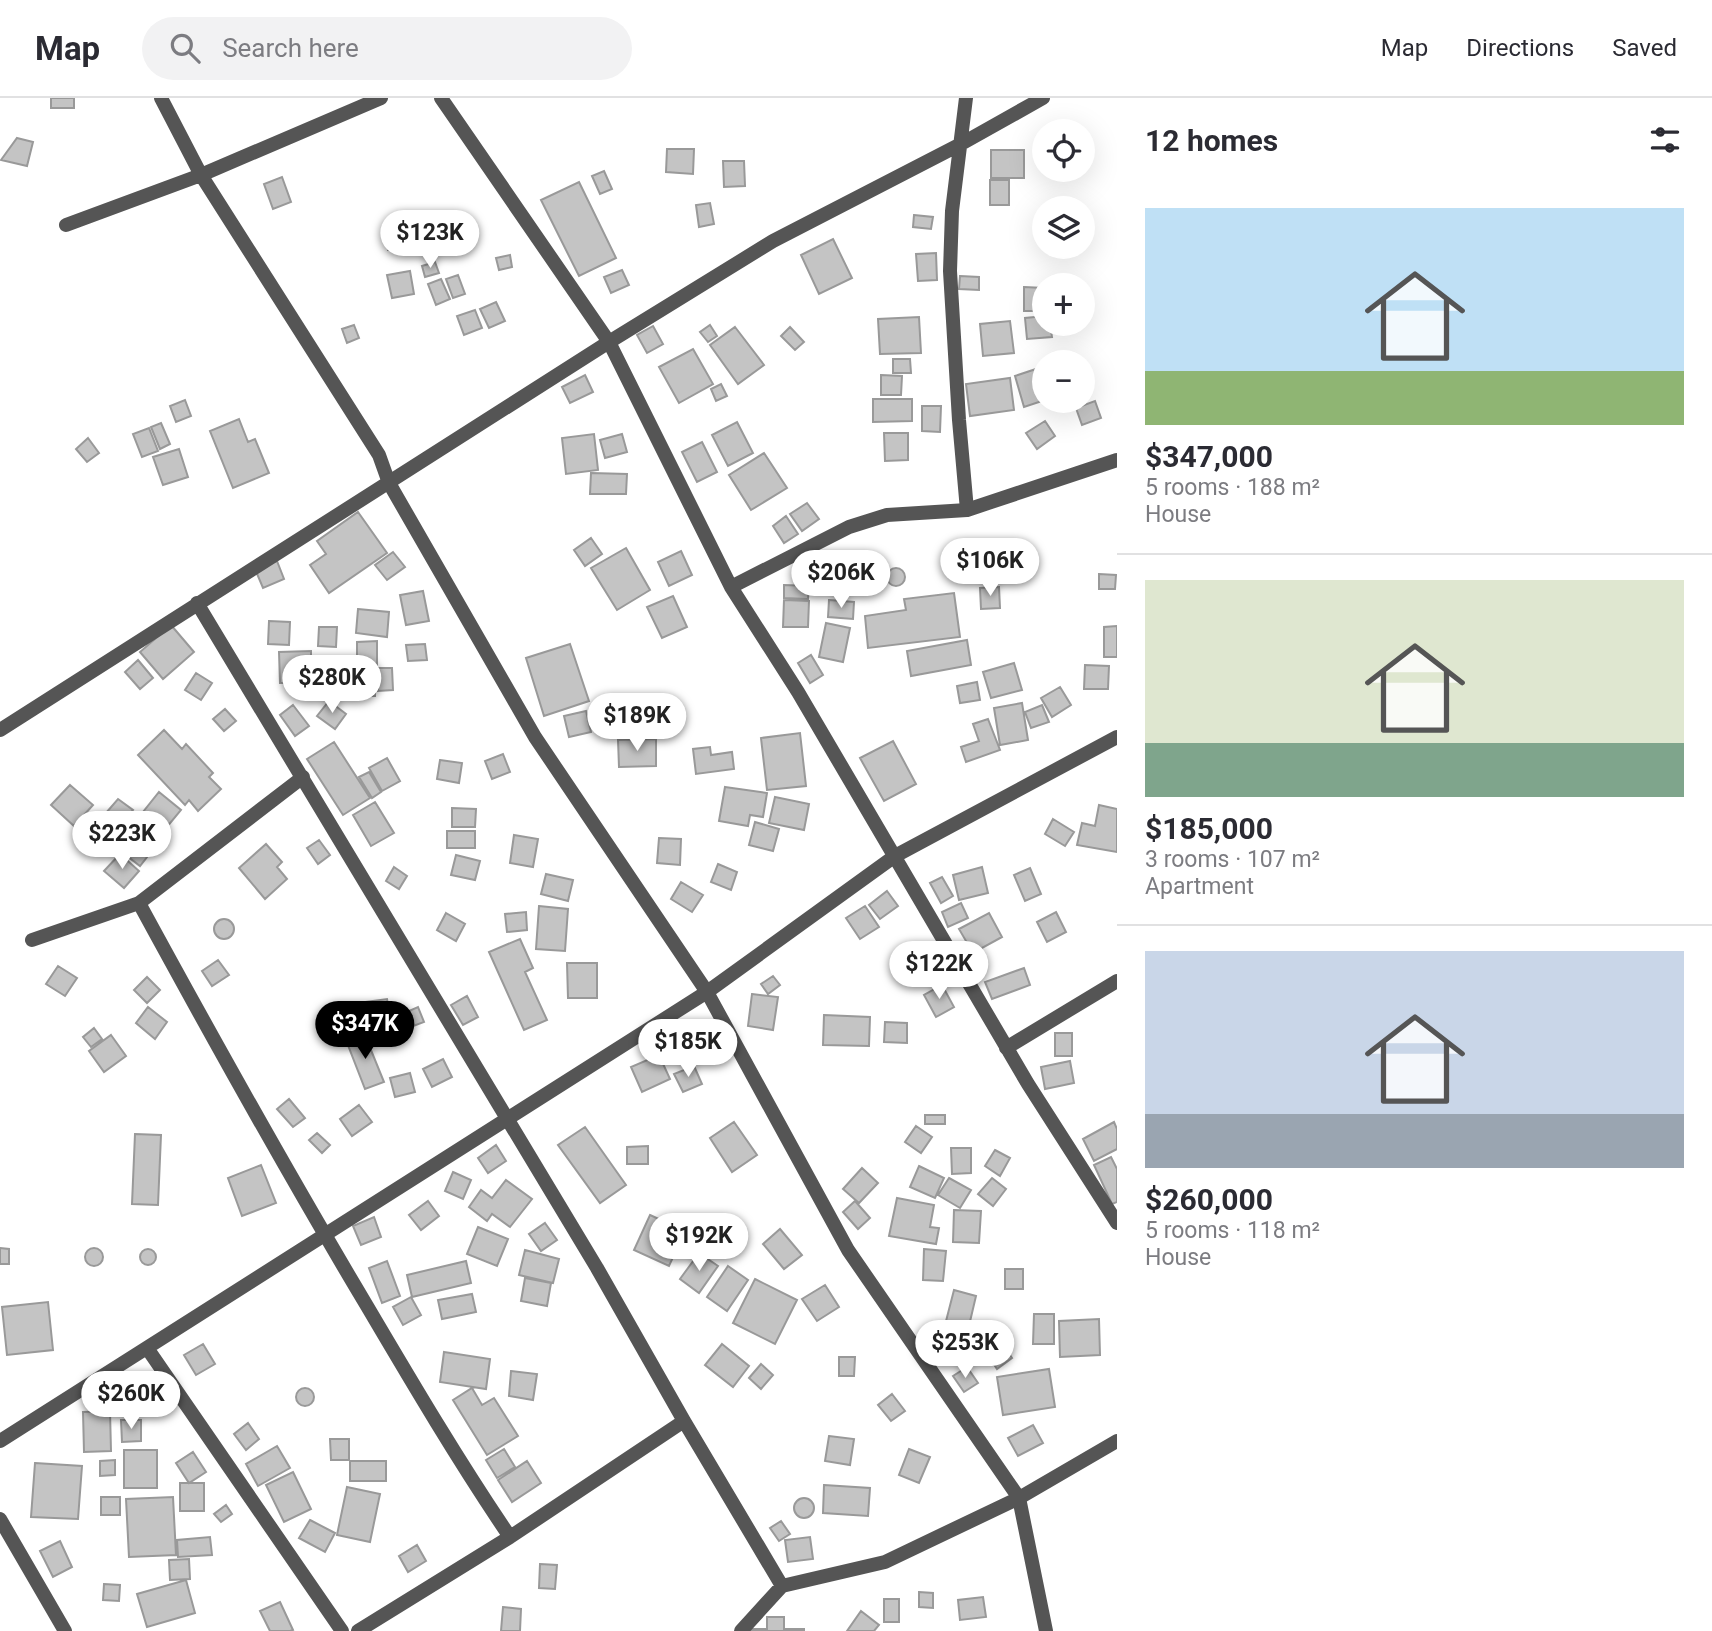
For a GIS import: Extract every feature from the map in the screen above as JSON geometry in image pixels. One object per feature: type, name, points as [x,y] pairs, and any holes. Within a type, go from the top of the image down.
[{"type":"street","points":[[161,98],[201,175],[379,456],[389,483],[535,737],[707,992],[848,1250],[1019,1498],[1046,1631]]},
{"type":"street","points":[[66,225],[201,175],[381,98]]},
{"type":"street","points":[[441,98],[610,342],[731,587],[798,692],[1006,1048],[1117,1223]]},
{"type":"street","points":[[966,98],[952,211],[950,271],[967,510]]},
{"type":"street","points":[[0,730],[773,241],[961,144],[1043,98]]},
{"type":"street","points":[[731,587],[849,527],[887,515],[967,510],[1117,460]]},
{"type":"street","points":[[197,603],[597,1268],[782,1586]]},
{"type":"street","points":[[0,1441],[707,992],[895,856],[1117,737]]},
{"type":"street","points":[[32,940],[139,903],[303,777]]},
{"type":"street","points":[[139,903],[229,1069],[324,1235],[458,1461],[510,1537]]},
{"type":"street","points":[[1006,1048],[1117,981]]},
{"type":"street","points":[[147,1348],[342,1631]]},
{"type":"street","points":[[358,1631],[510,1537],[684,1421]]},
{"type":"street","points":[[741,1631],[782,1586],[885,1562],[1019,1498],[1117,1441]]},
{"type":"street","points":[[0,1519],[65,1631]]},
{"type":"building","points":[[51,98],[74,98],[74,108],[51,108]]},
{"type":"building","points":[[17,138],[33,142],[27,166],[1,160]]},
{"type":"building","points":[[667,149],[694,149],[693,174],[666,172]]},
{"type":"building","points":[[991,150],[1024,150],[1024,178],[991,178]]},
{"type":"building","points":[[723,161],[744,161],[745,186],[724,187]]},
{"type":"building","points":[[604,171],[612,189],[600,194],[592,176]]},
{"type":"building","points":[[282,177],[291,202],[273,209],[264,184]]},
{"type":"building","points":[[990,180],[1009,180],[1009,205],[990,205]]},
{"type":"building","points":[[579,182],[616,258],[579,276],[541,200]]},
{"type":"building","points":[[710,203],[714,224],[699,227],[696,205]]},
{"type":"building","points":[[914,215],[933,217],[931,229],[913,227]]},
{"type":"building","points":[[402,236],[404,249],[388,250],[387,238]]},
{"type":"building","points":[[833,239],[852,278],[819,294],[801,255]]},
{"type":"building","points":[[936,253],[937,280],[918,281],[916,254]]},
{"type":"building","points":[[510,255],[512,267],[499,270],[496,258]]},
{"type":"building","points":[[435,262],[439,273],[425,277],[422,266]]},
{"type":"building","points":[[622,270],[629,285],[611,293],[604,277]]},
{"type":"building","points":[[410,271],[414,294],[392,298],[387,275]]},
{"type":"building","points":[[458,275],[465,294],[453,298],[446,279]]},
{"type":"building","points":[[960,276],[979,277],[979,290],[959,289]]},
{"type":"building","points":[[441,279],[450,299],[436,305],[428,284]]},
{"type":"building","points":[[1024,287],[1032,287],[1032,311],[1024,311]]},
{"type":"building","points":[[496,302],[505,321],[489,328],[480,309]]},
{"type":"building","points":[[475,310],[482,328],[464,335],[457,316]]},
{"type":"building","points":[[919,317],[921,353],[880,354],[878,319]]},
{"type":"building","points":[[1032,317],[1032,336],[1052,337],[1027,339],[1025,318]]},
{"type":"building","points":[[1010,321],[1014,353],[983,356],[980,324]]},
{"type":"building","points":[[354,325],[359,338],[347,343],[342,329]]},
{"type":"building","points":[[710,325],[717,336],[708,342],[700,332]]},
{"type":"building","points":[[653,326],[663,344],[647,353],[637,335]]},
{"type":"building","points":[[735,327],[764,365],[738,384],[710,345]]},
{"type":"building","points":[[790,327],[804,342],[795,350],[781,336]]},
{"type":"building","points":[[693,349],[713,384],[679,403],[659,367]]},
{"type":"building","points":[[893,359],[910,359],[911,373],[893,373]]},
{"type":"building","points":[[1032,370],[1032,404],[1024,407],[1015,376]]},
{"type":"building","points":[[585,375],[593,392],[570,403],[562,387]]},
{"type":"building","points":[[881,375],[902,376],[901,395],[881,395]]},
{"type":"building","points":[[1010,378],[1014,410],[970,416],[966,384]]},
{"type":"building","points":[[721,384],[727,396],[716,401],[711,389]]},
{"type":"building","points":[[873,399],[912,399],[912,421],[873,422]]},
{"type":"building","points":[[185,400],[191,416],[176,422],[170,406]]},
{"type":"building","points":[[1095,401],[1101,418],[1082,425],[1078,413],[1095,413]]},
{"type":"building","points":[[922,406],[941,406],[940,432],[922,431]]},
{"type":"building","points":[[239,419],[248,442],[255,439],[269,473],[233,488],[210,431]]},
{"type":"building","points":[[1045,421],[1055,436],[1037,449],[1026,433]]},
{"type":"building","points":[[737,422],[753,453],[728,466],[712,435]]},
{"type":"building","points":[[161,423],[170,444],[160,449],[151,427]]},
{"type":"building","points":[[149,428],[158,451],[142,457],[133,434]]},
{"type":"building","points":[[884,433],[908,433],[908,460],[885,461]]},
{"type":"building","points":[[594,434],[598,470],[566,474],[562,438]]},
{"type":"building","points":[[622,434],[627,452],[605,458],[600,440]]},
{"type":"building","points":[[88,438],[99,453],[87,462],[76,449]]},
{"type":"building","points":[[702,442],[717,472],[697,482],[682,452]]},
{"type":"building","points":[[179,449],[188,477],[163,485],[153,457]]},
{"type":"building","points":[[764,453],[787,488],[751,510],[729,475]]},
{"type":"building","points":[[591,473],[627,474],[626,494],[590,494]]},
{"type":"building","points":[[807,503],[819,519],[802,531],[790,514]]},
{"type":"building","points":[[358,512],[387,553],[329,593],[310,565],[326,554],[317,541]]},
{"type":"building","points":[[786,516],[798,534],[784,543],[773,526]]},
{"type":"building","points":[[591,538],[602,554],[585,566],[574,550]]},
{"type":"building","points":[[626,548],[650,590],[617,610],[591,568]]},
{"type":"building","points":[[681,551],[692,575],[669,586],[658,562]]},
{"type":"building","points":[[393,552],[405,567],[387,580],[375,565]]},
{"type":"building","points":[[277,561],[284,579],[263,588],[255,569]]},
{"type":"building","points":[[892,568],[900,568],[905,577],[903,584],[892,586],[887,581],[887,573]]},
{"type":"building","points":[[1099,574],[1116,575],[1115,589],[1099,589]]},
{"type":"building","points":[[784,585],[809,586],[808,599],[784,598]]},
{"type":"building","points":[[999,587],[1000,608],[981,609],[980,588]]},
{"type":"building","points":[[423,591],[429,621],[406,625],[400,595]]},
{"type":"building","points":[[954,593],[960,637],[868,648],[865,616],[906,610],[904,599]]},
{"type":"building","points":[[673,596],[687,627],[662,638],[647,607]]},
{"type":"building","points":[[784,600],[809,601],[808,627],[783,627]]},
{"type":"building","points":[[829,600],[854,602],[853,619],[828,617]]},
{"type":"building","points":[[358,609],[389,612],[387,637],[356,633]]},
{"type":"building","points":[[269,621],[290,622],[289,645],[268,644]]},
{"type":"building","points":[[826,623],[850,628],[843,662],[819,657]]},
{"type":"building","points":[[171,625],[194,652],[163,679],[140,652]]},
{"type":"building","points":[[1117,626],[1117,657],[1104,657],[1104,627]]},
{"type":"building","points":[[319,627],[337,627],[336,647],[318,646]]},
{"type":"building","points":[[967,640],[971,665],[911,676],[907,651]]},
{"type":"building","points":[[377,641],[377,665],[357,665],[357,642]]},
{"type":"building","points":[[425,644],[427,660],[408,661],[406,645]]},
{"type":"building","points":[[570,644],[589,701],[544,716],[526,658]]},
{"type":"building","points":[[311,651],[311,682],[280,683],[279,652]]},
{"type":"building","points":[[811,655],[823,675],[810,683],[798,663]]},
{"type":"building","points":[[138,660],[153,678],[140,689],[125,672]]},
{"type":"building","points":[[1014,663],[1022,690],[991,698],[983,672]]},
{"type":"building","points":[[1085,665],[1109,666],[1108,689],[1084,689]]},
{"type":"building","points":[[355,668],[375,668],[375,696],[355,696]]},
{"type":"building","points":[[378,668],[392,668],[393,690],[378,691]]},
{"type":"building","points":[[196,673],[212,683],[201,700],[185,690]]},
{"type":"building","points":[[977,682],[980,700],[960,703],[957,686]]},
{"type":"building","points":[[1060,687],[1071,705],[1052,717],[1041,698]]},
{"type":"building","points":[[329,701],[346,714],[335,729],[317,716]]},
{"type":"building","points":[[1022,703],[1028,740],[1000,745],[994,708]]},
{"type":"building","points":[[293,705],[309,726],[295,736],[280,715]]},
{"type":"building","points":[[1042,705],[1049,722],[1031,728],[1025,712]]},
{"type":"building","points":[[225,709],[236,721],[224,731],[213,719]]},
{"type":"building","points":[[586,711],[591,732],[569,737],[564,716]]},
{"type":"building","points":[[668,712],[672,731],[643,737],[639,718]]},
{"type":"building","points":[[988,719],[1000,750],[966,762],[961,747],[979,741],[973,724]]},
{"type":"building","points":[[164,730],[182,749],[186,744],[213,773],[209,777],[221,789],[198,811],[189,800],[185,805],[138,755]]},
{"type":"building","points":[[800,733],[806,786],[767,790],[761,738]]},
{"type":"building","points":[[656,739],[656,766],[619,767],[618,740]]},
{"type":"building","points":[[893,741],[916,784],[884,801],[860,758]]},
{"type":"building","points":[[334,742],[370,798],[343,815],[307,759]]},
{"type":"building","points":[[710,747],[711,755],[732,752],[734,769],[696,774],[693,749]]},
{"type":"building","points":[[503,754],[510,772],[492,779],[485,761]]},
{"type":"building","points":[[387,758],[400,781],[382,791],[369,768]]},
{"type":"building","points":[[440,760],[462,763],[459,783],[437,779]]},
{"type":"building","points":[[369,772],[381,792],[372,798],[359,777]]},
{"type":"building","points":[[70,785],[93,805],[74,826],[51,805]]},
{"type":"building","points":[[725,787],[767,793],[763,817],[750,815],[748,826],[719,821]]},
{"type":"building","points":[[159,792],[181,810],[157,839],[135,822]]},
{"type":"building","points":[[775,797],[809,804],[804,830],[769,823]]},
{"type":"building","points":[[118,799],[133,810],[120,825],[106,813]]},
{"type":"building","points":[[375,802],[394,833],[371,846],[353,815]]},
{"type":"building","points":[[1099,805],[1117,809],[1117,852],[1077,845],[1082,823],[1095,826]]},
{"type":"building","points":[[452,808],[476,809],[475,827],[452,827]]},
{"type":"building","points":[[1053,819],[1074,832],[1065,846],[1045,834]]},
{"type":"building","points":[[755,822],[779,829],[773,851],[749,845]]},
{"type":"building","points":[[135,826],[158,843],[140,866],[118,849]]},
{"type":"building","points":[[447,831],[475,831],[475,848],[447,848]]},
{"type":"building","points":[[514,835],[538,839],[533,867],[510,863]]},
{"type":"building","points":[[659,838],[681,839],[680,865],[657,863]]},
{"type":"building","points":[[319,840],[330,855],[318,864],[307,848]]},
{"type":"building","points":[[266,844],[282,862],[277,867],[287,879],[265,899],[239,868]]},
{"type":"building","points":[[120,854],[139,871],[124,888],[104,871]]},
{"type":"building","points":[[456,855],[480,861],[475,880],[451,875]]},
{"type":"building","points":[[718,864],[737,872],[731,890],[711,882]]},
{"type":"building","points":[[394,867],[407,876],[399,889],[386,881]]},
{"type":"building","points":[[982,867],[988,893],[959,900],[953,875]]},
{"type":"building","points":[[1030,868],[1041,894],[1025,901],[1014,875]]},
{"type":"building","points":[[546,874],[573,880],[568,901],[541,894]]},
{"type":"building","points":[[942,877],[953,896],[941,903],[930,883]]},
{"type":"building","points":[[681,882],[703,895],[692,912],[671,899]]},
{"type":"building","points":[[887,891],[898,906],[880,919],[869,905]]},
{"type":"building","points":[[961,903],[968,918],[948,927],[942,912]]},
{"type":"building","points":[[539,906],[568,909],[565,951],[536,949]]},
{"type":"building","points":[[865,906],[879,927],[860,939],[846,918]]},
{"type":"building","points":[[526,912],[527,930],[507,932],[505,914]]},
{"type":"building","points":[[1056,912],[1066,932],[1047,942],[1037,922]]},
{"type":"building","points":[[446,913],[465,924],[456,941],[437,930]]},
{"type":"building","points":[[989,913],[1002,937],[973,953],[959,929]]},
{"type":"building","points":[[224,919],[231,922],[234,929],[231,936],[224,939],[217,936],[214,929],[217,922]]},
{"type":"building","points":[[520,939],[533,968],[525,972],[547,1020],[524,1030],[489,952]]},
{"type":"building","points":[[218,960],[229,975],[212,986],[202,971]]},
{"type":"building","points":[[567,963],[597,963],[597,998],[568,998]]},
{"type":"building","points":[[58,966],[77,978],[65,996],[46,984]]},
{"type":"building","points":[[1024,968],[1030,985],[992,999],[985,982]]},
{"type":"building","points":[[773,976],[780,985],[768,994],[761,984]]},
{"type":"building","points":[[147,977],[160,990],[147,1003],[134,990]]},
{"type":"building","points":[[942,985],[954,1007],[936,1017],[924,995]]},
{"type":"building","points":[[752,994],[778,997],[773,1030],[748,1026]]},
{"type":"building","points":[[467,996],[478,1017],[463,1025],[451,1005]]},
{"type":"building","points":[[387,999],[391,1024],[361,1029],[357,1003]]},
{"type":"building","points":[[148,1007],[167,1022],[155,1039],[136,1023]]},
{"type":"building","points":[[418,1007],[424,1022],[408,1028],[402,1014]]},
{"type":"building","points":[[824,1015],[870,1017],[869,1046],[823,1045]]},
{"type":"building","points":[[885,1022],[907,1023],[907,1043],[884,1042]]},
{"type":"building","points":[[94,1028],[102,1039],[91,1047],[83,1037]]},
{"type":"building","points":[[364,1033],[384,1082],[365,1089],[346,1040]]},
{"type":"building","points":[[1055,1033],[1072,1033],[1072,1056],[1055,1056]]},
{"type":"building","points":[[111,1035],[126,1056],[104,1072],[89,1051]]},
{"type":"building","points":[[659,1055],[670,1079],[642,1092],[631,1067]]},
{"type":"building","points":[[443,1059],[452,1077],[432,1087],[423,1069]]},
{"type":"building","points":[[1070,1061],[1074,1083],[1045,1089],[1041,1067]]},
{"type":"building","points":[[694,1066],[702,1084],[683,1092],[674,1074]]},
{"type":"building","points":[[410,1073],[415,1092],[395,1097],[390,1078]]},
{"type":"building","points":[[289,1099],[305,1118],[293,1127],[277,1109]]},
{"type":"building","points":[[359,1105],[372,1122],[352,1136],[340,1119]]},
{"type":"building","points":[[925,1115],[945,1115],[945,1124],[925,1124]]},
{"type":"building","points":[[734,1122],[757,1155],[732,1172],[710,1138]]},
{"type":"building","points":[[1114,1122],[1117,1129],[1117,1149],[1094,1161],[1083,1139]]},
{"type":"building","points":[[916,1126],[932,1137],[921,1153],[905,1142]]},
{"type":"building","points":[[585,1127],[626,1185],[600,1203],[558,1145]]},
{"type":"building","points":[[317,1133],[330,1145],[322,1153],[309,1140]]},
{"type":"building","points":[[135,1134],[161,1135],[158,1205],[132,1204]]},
{"type":"building","points":[[496,1145],[506,1161],[488,1173],[478,1158]]},
{"type":"building","points":[[648,1146],[648,1164],[627,1164],[627,1147]]},
{"type":"building","points":[[951,1148],[971,1148],[971,1173],[952,1174]]},
{"type":"building","points":[[995,1150],[1010,1158],[1000,1176],[985,1166]]},
{"type":"building","points":[[1111,1157],[1117,1169],[1117,1202],[1112,1204],[1094,1165]]},
{"type":"building","points":[[261,1165],[276,1203],[242,1216],[228,1178]]},
{"type":"building","points":[[919,1166],[944,1178],[935,1198],[910,1187]]},
{"type":"building","points":[[862,1168],[878,1183],[859,1203],[843,1189]]},
{"type":"building","points":[[453,1172],[471,1180],[463,1199],[445,1191]]},
{"type":"building","points":[[949,1178],[971,1190],[960,1208],[938,1195]]},
{"type":"building","points":[[992,1178],[1006,1189],[993,1206],[978,1194]]},
{"type":"building","points":[[506,1180],[532,1199],[510,1227],[492,1214],[487,1221],[469,1207],[481,1190],[492,1198]]},
{"type":"building","points":[[897,1198],[934,1205],[930,1227],[939,1228],[936,1244],[889,1236]]},
{"type":"building","points":[[428,1201],[439,1216],[421,1230],[409,1215]]},
{"type":"building","points":[[855,1201],[870,1218],[858,1229],[843,1212]]},
{"type":"building","points":[[954,1210],[981,1211],[979,1243],[953,1242]]},
{"type":"building","points":[[650,1215],[685,1231],[669,1266],[634,1250]]},
{"type":"building","points":[[374,1217],[381,1237],[361,1245],[353,1226]]},
{"type":"building","points":[[545,1223],[557,1240],[541,1251],[529,1234]]},
{"type":"building","points":[[478,1227],[508,1239],[497,1266],[467,1254]]},
{"type":"building","points":[[716,1228],[735,1235],[728,1253],[709,1245]]},
{"type":"building","points":[[780,1229],[802,1255],[784,1269],[763,1244]]},
{"type":"building","points":[[0,1248],[9,1249],[9,1264],[0,1264]]},
{"type":"building","points":[[90,1248],[98,1248],[103,1257],[101,1264],[90,1266],[85,1261],[85,1253]]},
{"type":"building","points":[[145,1249],[151,1249],[156,1257],[154,1263],[145,1265],[140,1260],[140,1254]]},
{"type":"building","points":[[924,1249],[946,1251],[943,1281],[923,1280]]},
{"type":"building","points":[[525,1250],[559,1259],[553,1283],[519,1275]]},
{"type":"building","points":[[699,1253],[718,1266],[699,1293],[680,1279]]},
{"type":"building","points":[[387,1261],[400,1296],[382,1303],[369,1268]]},
{"type":"building","points":[[466,1261],[471,1283],[412,1297],[407,1275]]},
{"type":"building","points":[[728,1266],[748,1280],[727,1311],[707,1297]]},
{"type":"building","points":[[1005,1269],[1023,1269],[1023,1289],[1005,1289]]},
{"type":"building","points":[[525,1278],[551,1283],[547,1306],[521,1301]]},
{"type":"building","points":[[755,1279],[797,1300],[775,1344],[733,1323]]},
{"type":"building","points":[[825,1285],[839,1307],[817,1321],[802,1299]]},
{"type":"building","points":[[954,1290],[976,1296],[968,1330],[945,1325]]},
{"type":"building","points":[[472,1294],[476,1312],[442,1319],[438,1300]]},
{"type":"building","points":[[411,1297],[421,1315],[403,1325],[393,1307]]},
{"type":"building","points":[[48,1302],[53,1350],[7,1355],[2,1307]]},
{"type":"building","points":[[1034,1314],[1054,1314],[1054,1344],[1033,1344]]},
{"type":"building","points":[[1099,1319],[1100,1355],[1060,1357],[1059,1321]]},
{"type":"building","points":[[1001,1342],[1012,1358],[997,1369],[986,1352]]},
{"type":"building","points":[[203,1344],[215,1364],[196,1375],[184,1355]]},
{"type":"building","points":[[722,1344],[749,1366],[733,1387],[705,1365]]},
{"type":"building","points":[[444,1352],[490,1359],[486,1389],[440,1382]]},
{"type":"building","points":[[839,1357],[855,1357],[854,1376],[839,1376]]},
{"type":"building","points":[[761,1364],[773,1375],[761,1389],[749,1378]]},
{"type":"building","points":[[967,1367],[978,1383],[964,1392],[953,1376]]},
{"type":"building","points":[[1049,1369],[1055,1407],[1003,1415],[997,1377]]},
{"type":"building","points":[[511,1371],[537,1374],[533,1400],[509,1396]]},
{"type":"building","points":[[121,1385],[139,1386],[138,1412],[120,1412]]},
{"type":"building","points":[[305,1388],[311,1391],[314,1397],[311,1403],[305,1406],[299,1403],[296,1397],[299,1391]]},
{"type":"building","points":[[472,1388],[482,1405],[494,1398],[518,1436],[487,1455],[453,1400]]},
{"type":"building","points":[[892,1394],[905,1411],[891,1421],[878,1405]]},
{"type":"building","points":[[110,1411],[111,1451],[84,1452],[83,1412]]},
{"type":"building","points":[[121,1420],[141,1420],[141,1441],[122,1442]]},
{"type":"building","points":[[248,1423],[259,1439],[246,1450],[234,1434]]},
{"type":"building","points":[[1033,1425],[1043,1443],[1018,1456],[1008,1438]]},
{"type":"building","points":[[829,1436],[854,1439],[850,1465],[825,1461]]},
{"type":"building","points":[[330,1439],[349,1439],[349,1460],[331,1460]]},
{"type":"building","points":[[277,1446],[290,1468],[258,1486],[246,1464]]},
{"type":"building","points":[[504,1449],[515,1467],[497,1478],[486,1460]]},
{"type":"building","points":[[909,1449],[930,1457],[919,1483],[899,1475]]},
{"type":"building","points":[[124,1450],[157,1450],[157,1488],[124,1488]]},
{"type":"building","points":[[193,1452],[206,1472],[189,1483],[176,1463]]},
{"type":"building","points":[[115,1460],[115,1475],[100,1476],[100,1461]]},
{"type":"building","points":[[350,1461],[386,1461],[386,1481],[350,1481]]},
{"type":"building","points":[[527,1461],[541,1483],[512,1502],[498,1480]]},
{"type":"building","points":[[35,1463],[82,1466],[78,1519],[31,1517]]},
{"type":"building","points":[[293,1472],[311,1509],[284,1522],[266,1485]]},
{"type":"building","points":[[180,1483],[204,1483],[204,1511],[180,1511]]},
{"type":"building","points":[[824,1485],[870,1488],[868,1516],[823,1513]]},
{"type":"building","points":[[347,1487],[380,1494],[370,1542],[337,1535]]},
{"type":"building","points":[[101,1497],[120,1497],[120,1515],[101,1515]]},
{"type":"building","points":[[173,1497],[176,1555],[129,1557],[126,1499]]},
{"type":"building","points":[[804,1498],[811,1501],[814,1508],[811,1515],[804,1518],[797,1515],[794,1508],[797,1501]]},
{"type":"building","points":[[226,1505],[232,1514],[221,1522],[214,1514]]},
{"type":"building","points":[[310,1520],[335,1533],[325,1552],[299,1538]]},
{"type":"building","points":[[781,1521],[790,1534],[779,1541],[770,1528]]},
{"type":"building","points":[[210,1537],[212,1555],[178,1557],[177,1540]]},
{"type":"building","points":[[810,1537],[813,1559],[788,1562],[785,1540]]},
{"type":"building","points":[[60,1541],[72,1567],[53,1577],[40,1551]]},
{"type":"building","points":[[417,1545],[426,1561],[408,1572],[399,1556]]},
{"type":"building","points":[[189,1559],[190,1579],[170,1580],[169,1560]]},
{"type":"building","points":[[540,1564],[557,1565],[555,1589],[539,1588]]},
{"type":"building","points":[[186,1580],[195,1613],[147,1627],[137,1594]]},
{"type":"building","points":[[104,1584],[120,1585],[119,1601],[103,1600]]},
{"type":"building","points":[[919,1592],[933,1593],[933,1608],[919,1607]]},
{"type":"building","points":[[983,1597],[986,1617],[960,1620],[958,1600]]},
{"type":"building","points":[[884,1599],[899,1599],[899,1622],[884,1622]]},
{"type":"building","points":[[280,1602],[293,1630],[270,1631],[260,1611]]},
{"type":"building","points":[[503,1607],[521,1609],[520,1631],[501,1631]]},
{"type":"building","points":[[861,1611],[879,1625],[874,1631],[847,1631]]},
{"type":"building","points":[[767,1617],[784,1617],[784,1629],[804,1631],[750,1631],[767,1629]]}]
